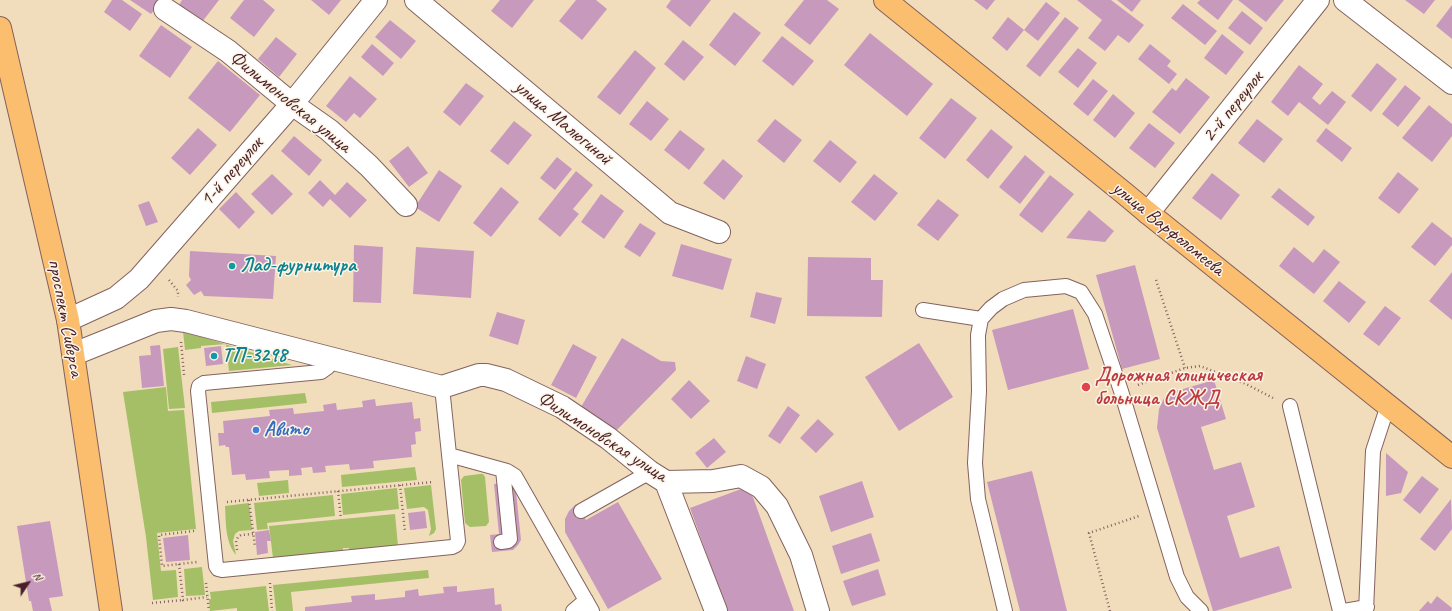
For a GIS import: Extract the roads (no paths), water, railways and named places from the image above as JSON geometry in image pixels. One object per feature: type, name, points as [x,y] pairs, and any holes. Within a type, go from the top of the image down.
[{"type":"main road","name":"улица Варфоломеева","points":[[885,0],[1148,214],[1452,457]]},
{"type":"main road","name":"проспект Сиверса","points":[[0,28],[68,320],[111,611]]},
{"type":"street","name":"1-й переулок","points":[[68,320],[116,298],[139,280],[292,104],[376,0]]},
{"type":"street","name":"улица Малюгиной","points":[[416,0],[670,213],[719,232]]},
{"type":"street","name":"2-й переулок","points":[[1148,214],[1318,0]]},
{"type":"street","points":[[1346,0],[1452,83]]},
{"type":"street","name":"Филимоновская улица","points":[[165,9],[228,51],[292,104],[329,130],[369,166],[406,205]]},
{"type":"street","points":[[74,354],[156,321],[171,319],[186,321],[442,387]]},
{"type":"street","name":"Филимоновская улица","points":[[442,387],[479,375],[506,380],[562,407],[608,438],[658,477],[713,481],[741,476],[761,487],[777,506],[801,555],[818,611]]},
{"type":"street","points":[[658,477],[716,611]]},
{"type":"lane","points":[[1006,611],[978,499],[975,463],[980,392],[978,335],[981,319],[991,308],[1003,299],[1024,290],[1066,286],[1081,292],[1095,314],[1121,390],[1177,577],[1187,597],[1201,611]]},
{"type":"lane","points":[[923,310],[981,319]]},
{"type":"lane","points":[[332,358],[328,367],[321,372],[204,383],[199,386],[198,391],[216,566],[218,569],[222,570],[256,560],[406,552],[452,547],[456,545],[458,541],[442,387]]},
{"type":"lane","points":[[1344,611],[1366,609],[1373,451],[1388,405]]},
{"type":"lane","points":[[1290,406],[1340,611]]},
{"type":"lane","points":[[449,455],[503,470],[515,476],[589,606],[573,611]]},
{"type":"lane","points":[[501,542],[508,541],[510,539],[503,470]]},
{"type":"lane","points":[[581,511],[658,477]]},
{"type":"place","name":"Лад-фурнитура","points":[[232,266]]},
{"type":"place","name":"ТП-3298","points":[[214,356]]},
{"type":"place","name":"Дорожная клиническая больница СКЖД","points":[[1086,387]]},
{"type":"place","name":"Авито","points":[[256,430]]}]
